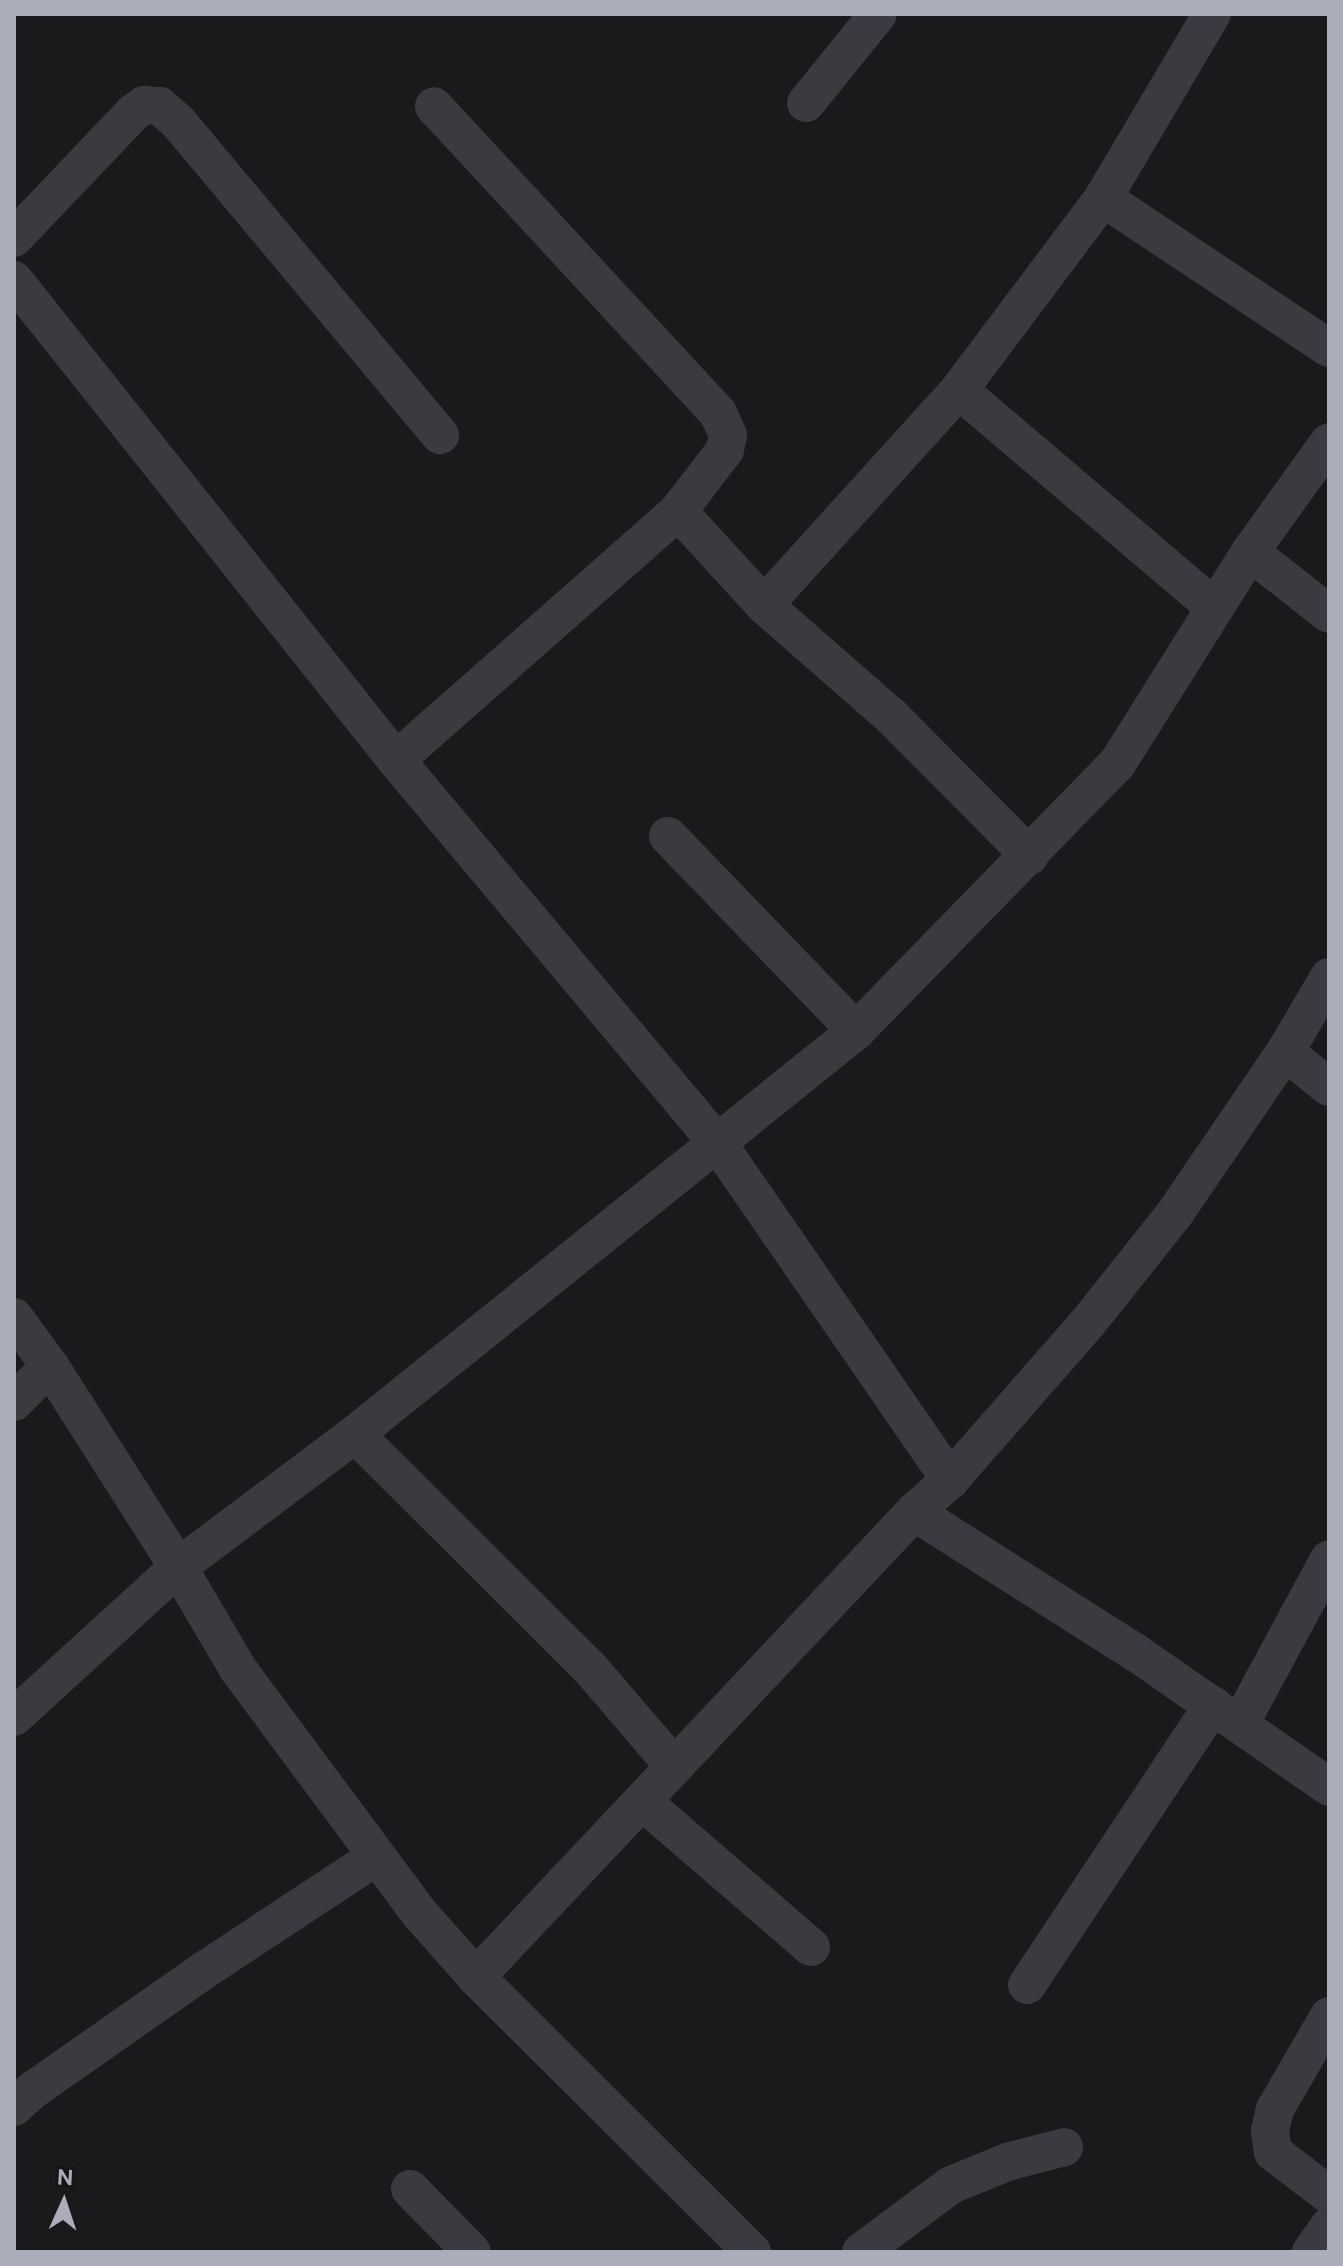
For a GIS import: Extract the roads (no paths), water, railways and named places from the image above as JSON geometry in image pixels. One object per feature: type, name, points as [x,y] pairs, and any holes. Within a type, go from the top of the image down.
[{"type":"street","points":[[806,103],[878,14]]},
{"type":"street","points":[[764,605],[959,390],[1103,198],[1212,14]]},
{"type":"street","points":[[14,238],[133,113],[144,105],[160,106],[179,123],[440,435]]},
{"type":"street","points":[[396,760],[678,511],[725,450],[728,435],[724,422],[434,106]]},
{"type":"street","points":[[1103,198],[1329,348]]},
{"type":"street","points":[[14,280],[396,760],[717,1142],[950,1480]]},
{"type":"street","points":[[959,390],[1214,607]]},
{"type":"street","points":[[14,1717],[178,1567],[355,1434],[856,1031],[1117,764],[1250,552],[1329,442]]},
{"type":"street","points":[[678,511],[764,605],[891,716],[1030,856]]},
{"type":"street","points":[[1250,552],[1329,614]]},
{"type":"street","points":[[668,836],[856,1031]]},
{"type":"street","points":[[476,1977],[914,1512],[950,1480],[1090,1320],[1175,1213],[1285,1052],[1329,977]]},
{"type":"street","points":[[1285,1052],[1329,1087]]},
{"type":"street","points":[[14,1317],[50,1366],[178,1567],[238,1669],[318,1773],[376,1857],[476,1977],[752,2252]]},
{"type":"street","points":[[14,1402],[50,1366]]},
{"type":"street","points":[[355,1434],[589,1667],[673,1765]]},
{"type":"street","points":[[914,1512],[1227,1714],[1329,1787]]},
{"type":"street","points":[[1027,1985],[1227,1714],[1329,1559]]},
{"type":"street","points":[[643,1802],[811,1947]]},
{"type":"street","points":[[14,2107],[33,2090],[206,1969],[376,1857]]},
{"type":"street","points":[[1329,2016],[1275,2109],[1270,2131],[1273,2152],[1329,2195]]},
{"type":"street","points":[[861,2252],[951,2185],[1007,2162],[1064,2147]]},
{"type":"street","points":[[410,2189],[472,2252]]},
{"type":"street","points":[[1311,2252],[1329,2226]]}]
